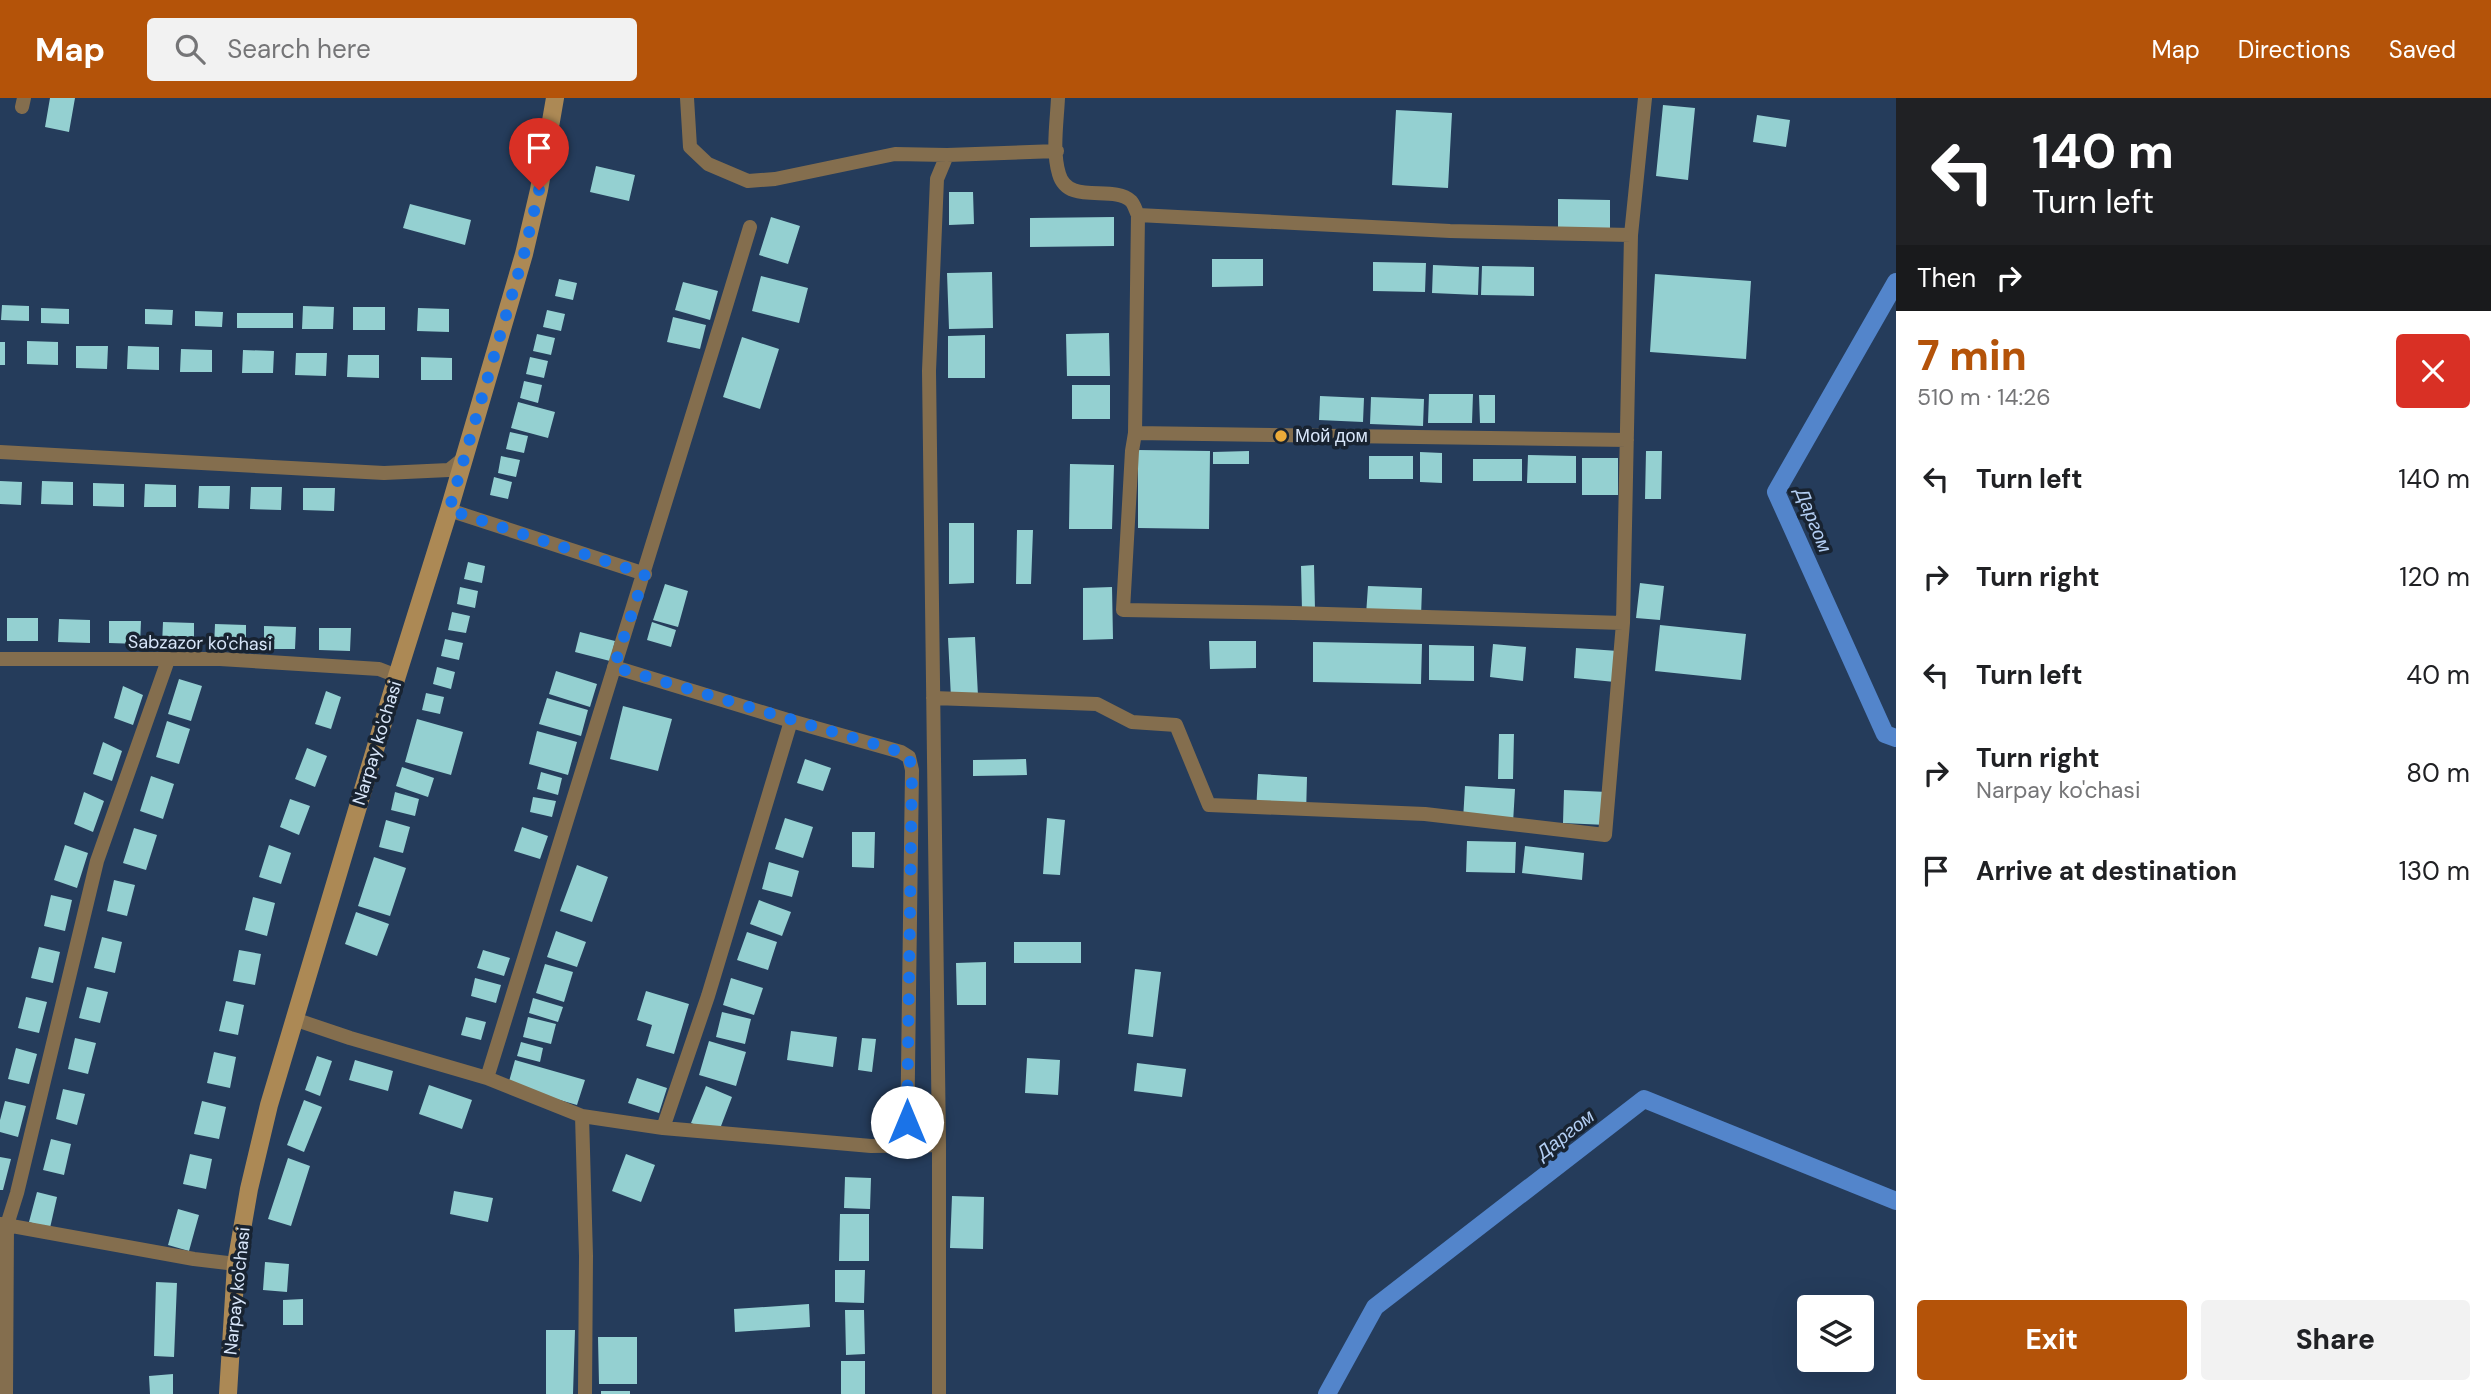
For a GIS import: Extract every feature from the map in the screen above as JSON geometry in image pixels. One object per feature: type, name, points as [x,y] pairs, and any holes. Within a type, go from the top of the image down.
[{"type":"street","name":"Narpay ko'chasi","points":[[228,1394],[236,1264],[263,1129],[524,254],[539,190],[555,98]]},
{"type":"street","points":[[687,98],[690,147],[708,164],[748,181],[775,179],[895,154],[1057,151]]},
{"type":"street","points":[[1058,98],[1059,176],[1068,186],[1081,192],[1121,195],[1132,201],[1138,215],[1135,433],[1123,610],[1623,623]]},
{"type":"street","points":[[933,698],[1097,704],[1132,722],[1176,725],[1209,805],[1425,814],[1605,835],[1623,623],[1631,235],[1644,98]]},
{"type":"street","points":[[939,1394],[939,1145],[929,371],[937,179],[947,155]]},
{"type":"street","points":[[1138,215],[1450,231],[1631,235]]},
{"type":"street","points":[[487,1079],[750,227]]},
{"type":"street","points":[[1135,433],[1627,440]]},
{"type":"street","points":[[0,452],[384,473],[449,470],[464,458]]},
{"type":"street","points":[[449,510],[645,574]]},
{"type":"street","name":"Sabzazor ko'chasi","points":[[0,659],[220,659],[379,669],[397,676]]},
{"type":"street","points":[[6,1394],[3,1224],[18,1193],[97,861],[168,660]]},
{"type":"street","points":[[614,667],[901,752],[909,757],[912,770],[907,1146]]},
{"type":"street","points":[[663,1128],[708,996],[791,721]]},
{"type":"street","points":[[295,1018],[350,1038],[487,1079],[582,1116],[663,1128],[871,1146],[939,1145]]},
{"type":"street","points":[[582,1116],[586,1256],[585,1394]]},
{"type":"street","points":[[3,1224],[194,1259],[236,1264]]},
{"type":"building","points":[[50,98],[75,98],[69,132],[45,127]]},
{"type":"building","points":[[1663,105],[1695,108],[1688,180],[1656,176]]},
{"type":"building","points":[[1396,110],[1452,113],[1448,188],[1392,185]]},
{"type":"building","points":[[1757,115],[1790,120],[1786,147],[1753,142]]},
{"type":"building","points":[[596,166],[635,175],[629,201],[590,192]]},
{"type":"building","points":[[949,192],[973,192],[974,224],[949,225]]},
{"type":"building","points":[[1558,199],[1610,200],[1610,229],[1558,228]]},
{"type":"building","points":[[410,204],[471,220],[465,245],[403,228]]},
{"type":"building","points":[[771,217],[800,226],[788,264],[759,255]]},
{"type":"building","points":[[1114,217],[1114,246],[1030,247],[1030,218]]},
{"type":"building","points":[[1212,259],[1263,259],[1263,286],[1212,287]]},
{"type":"building","points":[[1373,262],[1426,263],[1425,292],[1373,291]]},
{"type":"building","points":[[1433,265],[1479,267],[1478,295],[1432,293]]},
{"type":"building","points":[[1482,266],[1534,267],[1534,296],[1481,295]]},
{"type":"building","points":[[992,272],[993,328],[949,329],[947,273]]},
{"type":"building","points":[[1655,274],[1751,281],[1746,359],[1650,352]]},
{"type":"building","points":[[761,276],[808,288],[799,323],[752,311]]},
{"type":"building","points":[[559,279],[577,283],[573,300],[555,296]]},
{"type":"building","points":[[683,282],[718,291],[710,320],[675,310]]},
{"type":"building","points":[[2,305],[29,306],[29,321],[1,320]]},
{"type":"building","points":[[303,306],[334,307],[333,329],[302,329]]},
{"type":"building","points":[[353,307],[385,307],[385,330],[353,330]]},
{"type":"building","points":[[41,308],[69,309],[69,324],[41,323]]},
{"type":"building","points":[[418,308],[449,309],[449,332],[417,331]]},
{"type":"building","points":[[145,309],[173,310],[172,325],[145,324]]},
{"type":"building","points":[[547,310],[565,314],[561,331],[543,327]]},
{"type":"building","points":[[195,311],[223,312],[222,327],[195,326]]},
{"type":"building","points":[[237,313],[293,313],[293,328],[237,328]]},
{"type":"building","points":[[673,317],[706,325],[700,349],[667,342]]},
{"type":"building","points":[[1109,333],[1110,376],[1067,376],[1066,334]]},
{"type":"building","points":[[537,334],[555,338],[551,355],[533,351]]},
{"type":"building","points":[[985,335],[985,378],[948,378],[948,336]]},
{"type":"building","points":[[742,337],[779,349],[760,409],[723,397]]},
{"type":"building","points":[[27,341],[58,342],[58,365],[27,364]]},
{"type":"building","points":[[0,342],[5,342],[5,365],[0,365]]},
{"type":"building","points":[[76,346],[108,346],[107,369],[76,368]]},
{"type":"building","points":[[128,346],[159,347],[159,370],[127,369]]},
{"type":"building","points":[[181,349],[212,350],[212,372],[180,372]]},
{"type":"building","points":[[243,350],[274,351],[273,373],[242,373]]},
{"type":"building","points":[[296,353],[327,353],[326,376],[295,375]]},
{"type":"building","points":[[348,355],[379,355],[379,378],[347,377]]},
{"type":"building","points":[[421,357],[452,358],[452,380],[421,380]]},
{"type":"building","points":[[530,357],[548,361],[544,378],[526,374]]},
{"type":"building","points":[[524,381],[542,385],[538,403],[520,398]]},
{"type":"building","points":[[1072,385],[1110,385],[1110,419],[1072,419]]},
{"type":"building","points":[[1429,394],[1473,394],[1472,423],[1428,423]]},
{"type":"building","points":[[1479,395],[1495,395],[1495,423],[1480,423]]},
{"type":"building","points":[[1320,396],[1364,398],[1363,422],[1319,420]]},
{"type":"building","points":[[1371,397],[1424,399],[1423,426],[1370,424]]},
{"type":"building","points":[[518,402],[555,412],[548,438],[511,428]]},
{"type":"building","points":[[510,432],[528,436],[524,453],[506,449]]},
{"type":"building","points":[[1138,450],[1210,451],[1209,529],[1138,528]]},
{"type":"building","points":[[1249,451],[1249,464],[1213,464],[1213,452]]},
{"type":"building","points":[[1646,451],[1662,451],[1661,499],[1645,499]]},
{"type":"building","points":[[1420,452],[1442,453],[1442,483],[1420,482]]},
{"type":"building","points":[[1528,455],[1576,456],[1576,483],[1527,483]]},
{"type":"building","points":[[501,456],[520,460],[516,477],[498,473]]},
{"type":"building","points":[[1369,456],[1413,456],[1413,479],[1369,479]]},
{"type":"building","points":[[1582,458],[1618,458],[1618,495],[1582,495]]},
{"type":"building","points":[[1473,459],[1522,459],[1522,481],[1473,481]]},
{"type":"building","points":[[1070,464],[1114,465],[1112,529],[1069,529]]},
{"type":"building","points":[[494,477],[512,482],[508,499],[490,495]]},
{"type":"building","points":[[0,481],[22,482],[21,505],[0,504]]},
{"type":"building","points":[[42,481],[73,482],[73,505],[41,504]]},
{"type":"building","points":[[93,483],[124,484],[124,507],[93,506]]},
{"type":"building","points":[[145,484],[176,485],[176,507],[144,507]]},
{"type":"building","points":[[199,486],[230,486],[229,509],[198,508]]},
{"type":"building","points":[[251,487],[282,487],[281,510],[250,509]]},
{"type":"building","points":[[303,488],[335,488],[334,511],[303,510]]},
{"type":"building","points":[[949,523],[974,523],[974,583],[949,584]]},
{"type":"building","points":[[1017,530],[1033,530],[1031,584],[1016,584]]},
{"type":"building","points":[[468,562],[485,566],[482,583],[464,579]]},
{"type":"building","points":[[1314,565],[1315,610],[1302,611],[1301,566]]},
{"type":"building","points":[[1640,583],[1664,586],[1660,620],[1636,618]]},
{"type":"building","points":[[665,584],[688,591],[678,627],[653,620]]},
{"type":"building","points":[[1368,586],[1422,588],[1421,617],[1366,615]]},
{"type":"building","points":[[460,587],[478,591],[475,608],[457,604]]},
{"type":"building","points":[[1112,587],[1113,639],[1083,640],[1083,588]]},
{"type":"building","points":[[452,612],[470,616],[466,633],[448,630]]},
{"type":"building","points":[[7,618],[38,618],[38,641],[7,641]]},
{"type":"building","points":[[59,619],[90,620],[90,643],[58,642]]},
{"type":"building","points":[[109,621],[141,621],[140,644],[109,643]]},
{"type":"building","points":[[163,622],[194,623],[194,646],[162,645]]},
{"type":"building","points":[[652,622],[676,630],[671,647],[647,640]]},
{"type":"building","points":[[215,624],[246,625],[246,647],[214,647]]},
{"type":"building","points":[[1660,625],[1746,634],[1741,680],[1655,671]]},
{"type":"building","points":[[264,626],[296,627],[295,649],[264,649]]},
{"type":"building","points":[[319,628],[351,628],[350,651],[319,650]]},
{"type":"building","points":[[580,632],[615,641],[610,661],[575,652]]},
{"type":"building","points":[[975,637],[978,696],[951,698],[948,638]]},
{"type":"building","points":[[445,639],[463,643],[459,660],[441,656]]},
{"type":"building","points":[[1209,641],[1256,641],[1256,668],[1210,669]]},
{"type":"building","points":[[1313,642],[1422,644],[1421,684],[1313,682]]},
{"type":"building","points":[[1493,644],[1526,647],[1523,681],[1490,677]]},
{"type":"building","points":[[1429,645],[1474,646],[1474,681],[1429,680]]},
{"type":"building","points":[[1576,648],[1618,651],[1615,682],[1574,678]]},
{"type":"building","points":[[437,667],[455,672],[451,689],[433,684]]},
{"type":"building","points":[[556,671],[597,684],[590,707],[549,694]]},
{"type":"building","points":[[179,679],[202,686],[191,721],[168,714]]},
{"type":"building","points":[[123,686],[143,695],[133,725],[114,718]]},
{"type":"building","points":[[326,691],[341,697],[331,729],[315,724]]},
{"type":"building","points":[[426,693],[444,697],[440,714],[422,710]]},
{"type":"building","points":[[547,698],[588,710],[581,736],[539,724]]},
{"type":"building","points":[[623,706],[672,719],[658,771],[610,759]]},
{"type":"building","points":[[417,719],[463,732],[451,775],[405,762]]},
{"type":"building","points":[[167,721],[190,729],[179,764],[156,757]]},
{"type":"building","points":[[537,731],[577,742],[568,775],[529,764]]},
{"type":"building","points":[[1499,734],[1514,734],[1513,779],[1498,779]]},
{"type":"building","points":[[103,742],[122,751],[112,781],[93,774]]},
{"type":"building","points":[[307,748],[327,756],[315,787],[295,779]]},
{"type":"building","points":[[805,759],[831,768],[823,791],[797,783]]},
{"type":"building","points":[[1026,759],[1027,775],[973,776],[973,760]]},
{"type":"building","points":[[402,767],[434,778],[428,797],[396,786]]},
{"type":"building","points":[[541,772],[562,778],[558,795],[537,789]]},
{"type":"building","points":[[1258,774],[1307,777],[1306,815],[1256,813]]},
{"type":"building","points":[[151,776],[174,784],[163,819],[140,811]]},
{"type":"building","points":[[1465,786],[1515,789],[1513,823],[1463,820]]},
{"type":"building","points":[[1564,790],[1607,792],[1606,825],[1563,823]]},
{"type":"building","points":[[84,792],[104,801],[93,832],[74,824]]},
{"type":"building","points":[[395,792],[419,799],[415,816],[391,810]]},
{"type":"building","points":[[533,797],[556,801],[552,817],[530,812]]},
{"type":"building","points":[[290,799],[310,806],[299,835],[280,827]]},
{"type":"building","points":[[785,818],[813,827],[803,858],[775,849]]},
{"type":"building","points":[[1047,818],[1065,820],[1060,875],[1043,874]]},
{"type":"building","points":[[386,820],[410,827],[403,853],[379,847]]},
{"type":"building","points":[[522,827],[548,836],[540,859],[514,851]]},
{"type":"building","points":[[134,828],[157,835],[146,870],[123,863]]},
{"type":"building","points":[[852,832],[875,832],[874,868],[852,867]]},
{"type":"building","points":[[1467,841],[1516,842],[1515,873],[1466,872]]},
{"type":"building","points":[[65,845],[88,853],[77,888],[54,880]]},
{"type":"building","points":[[269,845],[291,853],[281,884],[259,877]]},
{"type":"building","points":[[1525,846],[1584,853],[1582,880],[1522,873]]},
{"type":"building","points":[[374,857],[406,868],[390,916],[358,906]]},
{"type":"building","points":[[769,862],[799,871],[792,897],[762,889]]},
{"type":"building","points":[[577,865],[608,877],[592,922],[560,911]]},
{"type":"building","points":[[114,880],[135,885],[127,916],[107,911]]},
{"type":"building","points":[[51,895],[72,900],[65,931],[44,926]]},
{"type":"building","points":[[253,897],[275,903],[267,936],[245,930]]},
{"type":"building","points":[[759,900],[791,912],[782,936],[750,924]]},
{"type":"building","points":[[356,912],[389,924],[377,956],[345,944]]},
{"type":"building","points":[[556,931],[586,942],[577,967],[547,957]]},
{"type":"building","points":[[747,932],[777,942],[768,970],[737,960]]},
{"type":"building","points":[[102,937],[122,942],[115,973],[94,968]]},
{"type":"building","points":[[1014,942],[1081,942],[1081,963],[1014,963]]},
{"type":"building","points":[[39,947],[60,952],[53,983],[31,978]]},
{"type":"building","points":[[239,950],[261,954],[255,985],[233,981]]},
{"type":"building","points":[[483,950],[510,958],[504,976],[477,968]]},
{"type":"building","points":[[986,962],[986,1005],[957,1005],[956,963]]},
{"type":"building","points":[[545,964],[573,972],[564,1002],[536,993]]},
{"type":"building","points":[[1135,969],[1161,972],[1153,1037],[1128,1034]]},
{"type":"building","points":[[475,978],[501,985],[496,1003],[471,996]]},
{"type":"building","points":[[731,978],[763,988],[754,1015],[723,1005]]},
{"type":"building","points":[[87,987],[108,992],[100,1023],[79,1018]]},
{"type":"building","points":[[646,991],[689,1004],[674,1054],[646,1046],[652,1025],[637,1020]]},
{"type":"building","points":[[26,997],[47,1002],[39,1033],[18,1028]]},
{"type":"building","points":[[533,998],[563,1007],[558,1022],[529,1013]]},
{"type":"building","points":[[226,1001],[244,1005],[238,1035],[219,1031]]},
{"type":"building","points":[[722,1012],[751,1019],[745,1044],[716,1037]]},
{"type":"building","points":[[466,1017],[486,1022],[481,1040],[461,1035]]},
{"type":"building","points":[[528,1017],[556,1024],[551,1044],[523,1037]]},
{"type":"building","points":[[791,1031],[837,1037],[833,1067],[787,1060]]},
{"type":"building","points":[[75,1038],[96,1043],[88,1074],[68,1069]]},
{"type":"building","points":[[862,1038],[876,1039],[872,1072],[858,1070]]},
{"type":"building","points":[[709,1041],[746,1052],[736,1086],[699,1075]]},
{"type":"building","points":[[521,1042],[543,1048],[540,1062],[517,1056]]},
{"type":"building","points":[[16,1048],[37,1054],[29,1084],[8,1079]]},
{"type":"building","points":[[214,1052],[236,1057],[230,1088],[207,1083]]},
{"type":"building","points":[[317,1056],[332,1061],[320,1096],[305,1090]]},
{"type":"building","points":[[1027,1058],[1060,1060],[1058,1095],[1025,1093]]},
{"type":"building","points":[[355,1060],[393,1071],[388,1091],[349,1080]]},
{"type":"building","points":[[515,1060],[585,1080],[577,1105],[508,1085]]},
{"type":"building","points":[[1137,1063],[1186,1069],[1182,1097],[1134,1091]]},
{"type":"building","points":[[637,1078],[667,1088],[659,1113],[628,1103]]},
{"type":"building","points":[[429,1085],[472,1100],[462,1129],[419,1114]]},
{"type":"building","points":[[706,1086],[732,1097],[718,1134],[691,1123]]},
{"type":"building","points":[[63,1089],[85,1094],[77,1125],[56,1119]]},
{"type":"building","points":[[304,1100],[322,1107],[304,1152],[287,1145]]},
{"type":"building","points":[[5,1101],[26,1106],[18,1137],[0,1132]]},
{"type":"building","points":[[202,1101],[226,1107],[219,1139],[194,1134]]},
{"type":"building","points":[[51,1139],[71,1144],[64,1175],[43,1170]]},
{"type":"building","points":[[190,1154],[212,1159],[206,1189],[183,1184]]},
{"type":"building","points":[[626,1154],[655,1165],[641,1202],[612,1191]]},
{"type":"building","points":[[0,1157],[11,1159],[3,1190],[0,1190]]},
{"type":"building","points":[[288,1158],[310,1166],[291,1226],[268,1219]]},
{"type":"building","points":[[845,1177],[871,1178],[870,1209],[844,1208]]},
{"type":"building","points":[[454,1191],[493,1198],[488,1222],[450,1214]]},
{"type":"building","points":[[37,1192],[57,1197],[50,1228],[29,1222]]},
{"type":"building","points":[[952,1196],[984,1197],[983,1249],[950,1248]]},
{"type":"building","points":[[178,1209],[199,1215],[189,1251],[168,1245]]},
{"type":"building","points":[[840,1214],[869,1214],[869,1261],[839,1261]]},
{"type":"building","points":[[265,1262],[289,1264],[287,1292],[263,1290]]},
{"type":"building","points":[[835,1270],[865,1270],[864,1303],[835,1302]]},
{"type":"building","points":[[156,1282],[177,1283],[174,1357],[154,1356]]},
{"type":"building","points":[[303,1299],[303,1325],[283,1325],[283,1300]]},
{"type":"building","points":[[809,1304],[810,1327],[735,1332],[734,1309]]},
{"type":"building","points":[[845,1310],[864,1310],[865,1354],[846,1355]]},
{"type":"building","points":[[546,1330],[575,1330],[573,1394],[546,1394]]},
{"type":"building","points":[[598,1337],[637,1337],[637,1384],[599,1384]]},
{"type":"building","points":[[841,1361],[865,1361],[865,1394],[841,1394]]},
{"type":"building","points":[[173,1374],[173,1394],[150,1394],[149,1376]]},
{"type":"building","points":[[601,1391],[630,1391],[630,1394],[601,1394]]},
{"type":"waterway","name":"Даргом","points":[[1896,282],[1776,492],[1885,734],[1896,738]]},
{"type":"waterway","name":"Даргом","points":[[1327,1394],[1375,1307],[1644,1099],[1896,1201]]},
{"type":"place","name":"Мой дом","points":[[1281,436]]},
{"type":"route","points":[[539,190],[524,254],[449,510],[645,574],[614,667],[901,752],[909,757],[912,770],[907,1122]]}]
